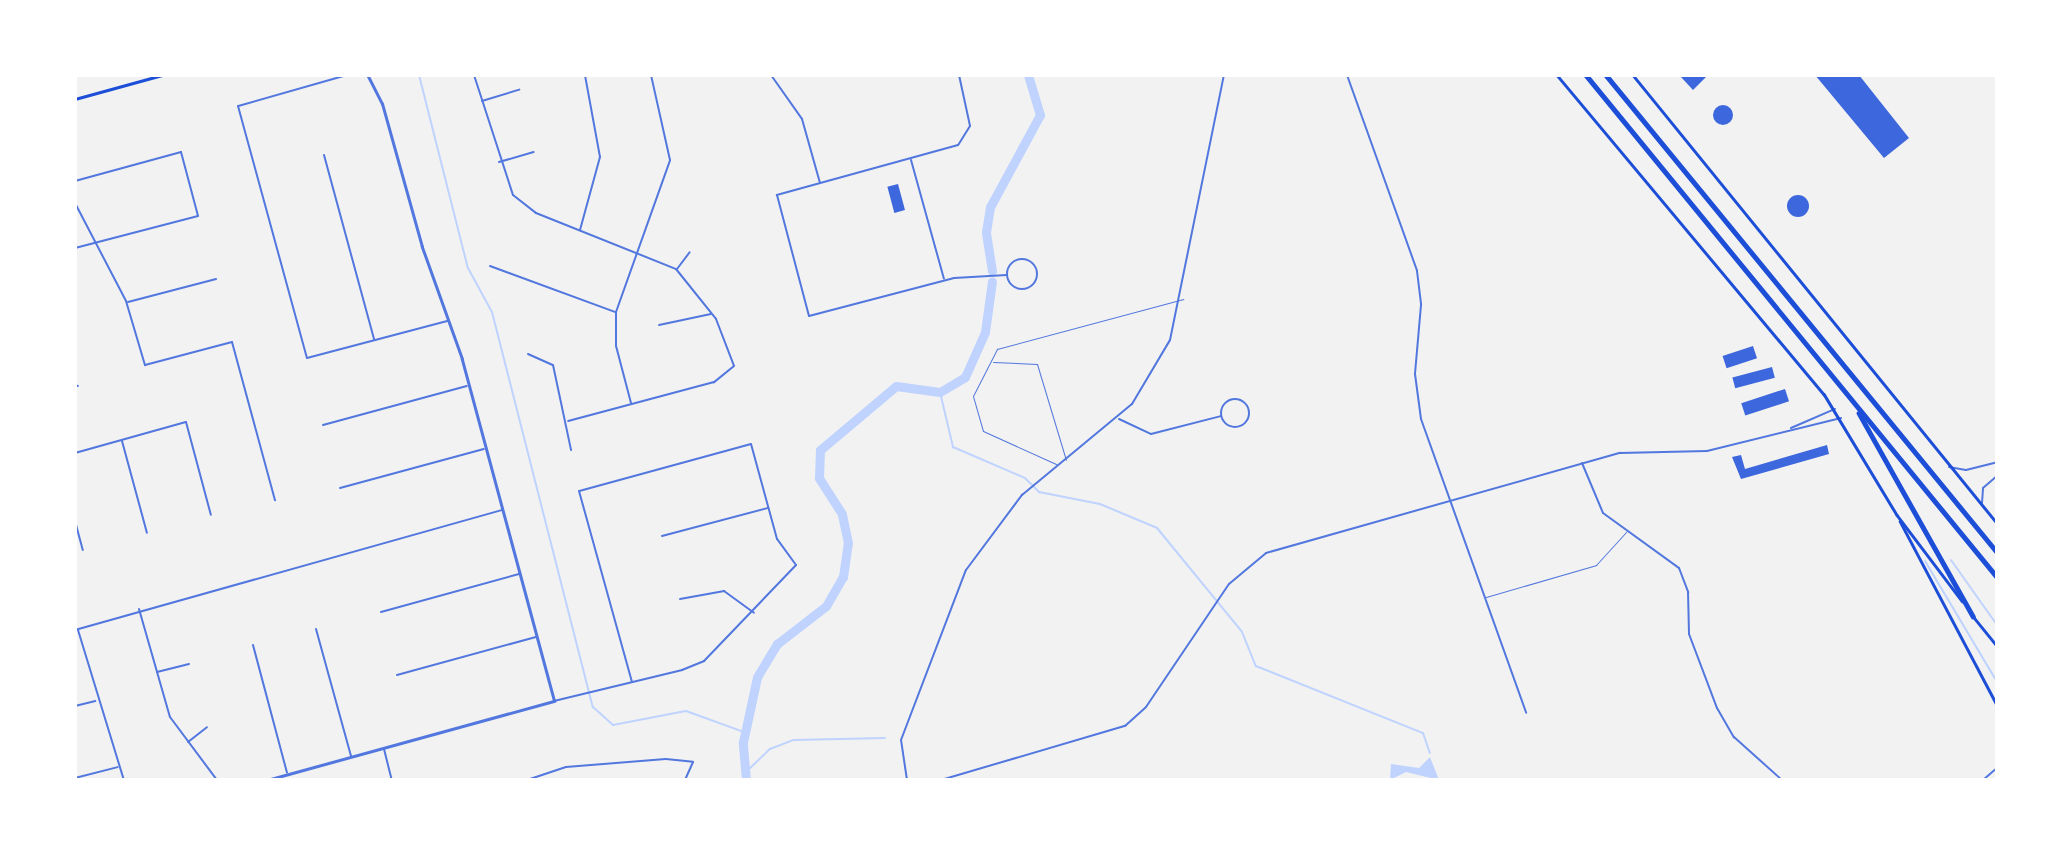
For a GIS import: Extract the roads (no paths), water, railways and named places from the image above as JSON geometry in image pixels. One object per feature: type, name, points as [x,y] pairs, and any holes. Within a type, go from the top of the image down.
[{"type":"highway","points":[[1586,75],[1997,577]]},
{"type":"highway","points":[[1606,75],[1997,552]]},
{"type":"highway","points":[[1850,398],[1973,616]]},
{"type":"main road","points":[[75,99],[162,75]]},
{"type":"main road","points":[[1557,75],[1842,418],[1897,515],[1997,705]]},
{"type":"main road","points":[[1633,75],[1997,523]]},
{"type":"main road","points":[[1897,515],[1997,646]]},
{"type":"street","points":[[347,75],[238,106],[307,358],[447,321]]},
{"type":"street","points":[[367,75],[386,115],[447,321],[469,385],[554,701]]},
{"type":"street","points":[[474,75],[498,162],[523,205],[676,270],[712,313],[734,366],[714,382],[568,421]]},
{"type":"street","points":[[580,230],[600,157],[585,75]]},
{"type":"street","points":[[632,404],[616,346],[615,312],[666,181],[669,142],[651,75]]},
{"type":"street","points":[[771,75],[802,119],[820,183]]},
{"type":"street","points":[[959,75],[970,117],[964,140],[911,160],[777,195],[809,316],[944,280],[1007,275],[1021,259],[1037,273],[1023,289],[1007,275]]},
{"type":"street","points":[[907,780],[901,740],[958,590],[993,528],[1022,495],[1118,419],[1159,364],[1183,299],[1224,75]]},
{"type":"street","points":[[1347,75],[1417,271],[1418,406],[1526,713]]},
{"type":"street","points":[[481,101],[519,90]]},
{"type":"street","points":[[75,181],[181,152],[198,216],[75,248]]},
{"type":"street","points":[[498,162],[534,152]]},
{"type":"street","points":[[324,155],[374,340]]},
{"type":"street","points":[[911,160],[944,280]]},
{"type":"street","points":[[666,181],[672,184]]},
{"type":"street","points":[[75,203],[127,302],[145,365],[232,342],[275,500]]},
{"type":"street","points":[[676,270],[690,252]]},
{"type":"street","points":[[490,266],[615,312]]},
{"type":"street","points":[[127,302],[216,279]]},
{"type":"street","points":[[659,325],[712,313]]},
{"type":"street","points":[[528,355],[553,365],[568,421],[571,450]]},
{"type":"street","points":[[323,425],[469,385]]},
{"type":"street","points":[[1118,419],[1151,435],[1221,416],[1231,400],[1248,409],[1238,426],[1221,416]]},
{"type":"street","points":[[1787,430],[1835,409]]},
{"type":"street","points":[[941,780],[1125,726],[1146,707],[1223,594],[1266,553],[1583,463],[1643,449],[1707,451],[1842,418]]},
{"type":"street","points":[[75,453],[186,422],[211,515]]},
{"type":"street","points":[[122,440],[147,533]]},
{"type":"street","points":[[267,780],[632,682],[704,660],[754,613],[796,565],[779,544],[751,444],[579,491],[632,682]]},
{"type":"street","points":[[340,488],[486,448]]},
{"type":"street","points":[[1583,463],[1598,508],[1679,568],[1688,592],[1689,634],[1717,708],[1734,737],[1782,780]]},
{"type":"street","points":[[1949,467],[1966,470],[1997,463]]},
{"type":"street","points":[[1983,507],[1983,488],[1997,477]]},
{"type":"street","points":[[662,537],[768,508]]},
{"type":"street","points":[[124,780],[76,630],[139,609],[503,510]]},
{"type":"street","points":[[75,521],[83,550]]},
{"type":"street","points":[[381,612],[520,573]]},
{"type":"street","points":[[680,599],[724,591],[754,613]]},
{"type":"street","points":[[139,609],[167,711],[217,780]]},
{"type":"street","points":[[316,629],[351,757]]},
{"type":"street","points":[[397,675],[537,637]]},
{"type":"street","points":[[253,645],[287,774]]},
{"type":"street","points":[[156,673],[189,664]]},
{"type":"street","points":[[75,706],[97,700]]},
{"type":"street","points":[[188,742],[207,727]]},
{"type":"street","points":[[383,748],[392,780]]},
{"type":"street","points":[[527,778],[652,759],[692,762],[685,780]]},
{"type":"street","points":[[75,778],[118,767]]},
{"type":"street","points":[[1983,780],[1997,768]]},
{"type":"lane","points":[[1059,466],[983,431],[973,396],[993,362],[997,349],[1183,299]]},
{"type":"lane","points":[[993,362],[1037,364],[1066,460]]},
{"type":"lane","points":[[1485,597],[1596,565],[1628,530]]},
{"type":"water","points":[[1430,757],[1439,780],[1406,772],[1390,780],[1391,764],[1419,768]]},
{"type":"waterway","points":[[419,75],[468,268],[492,312],[593,707],[613,725],[686,711],[744,732]]},
{"type":"waterway","points":[[992,271],[986,232],[990,207],[1040,115],[1028,75]]},
{"type":"waterway","points":[[746,780],[743,742],[757,677],[777,644],[826,606],[843,577],[848,543],[842,514],[819,478],[820,450],[896,386],[940,392],[965,377],[985,332],[992,281]]},
{"type":"waterway","points":[[940,392],[953,447],[1025,478],[1039,492],[1100,504],[1157,528],[1242,632],[1256,666],[1423,733],[1430,753]]},
{"type":"waterway","points":[[1951,560],[1997,625]]},
{"type":"waterway","points":[[1925,561],[1997,682]]},
{"type":"waterway","points":[[746,772],[770,749],[794,740],[885,738]]}]
